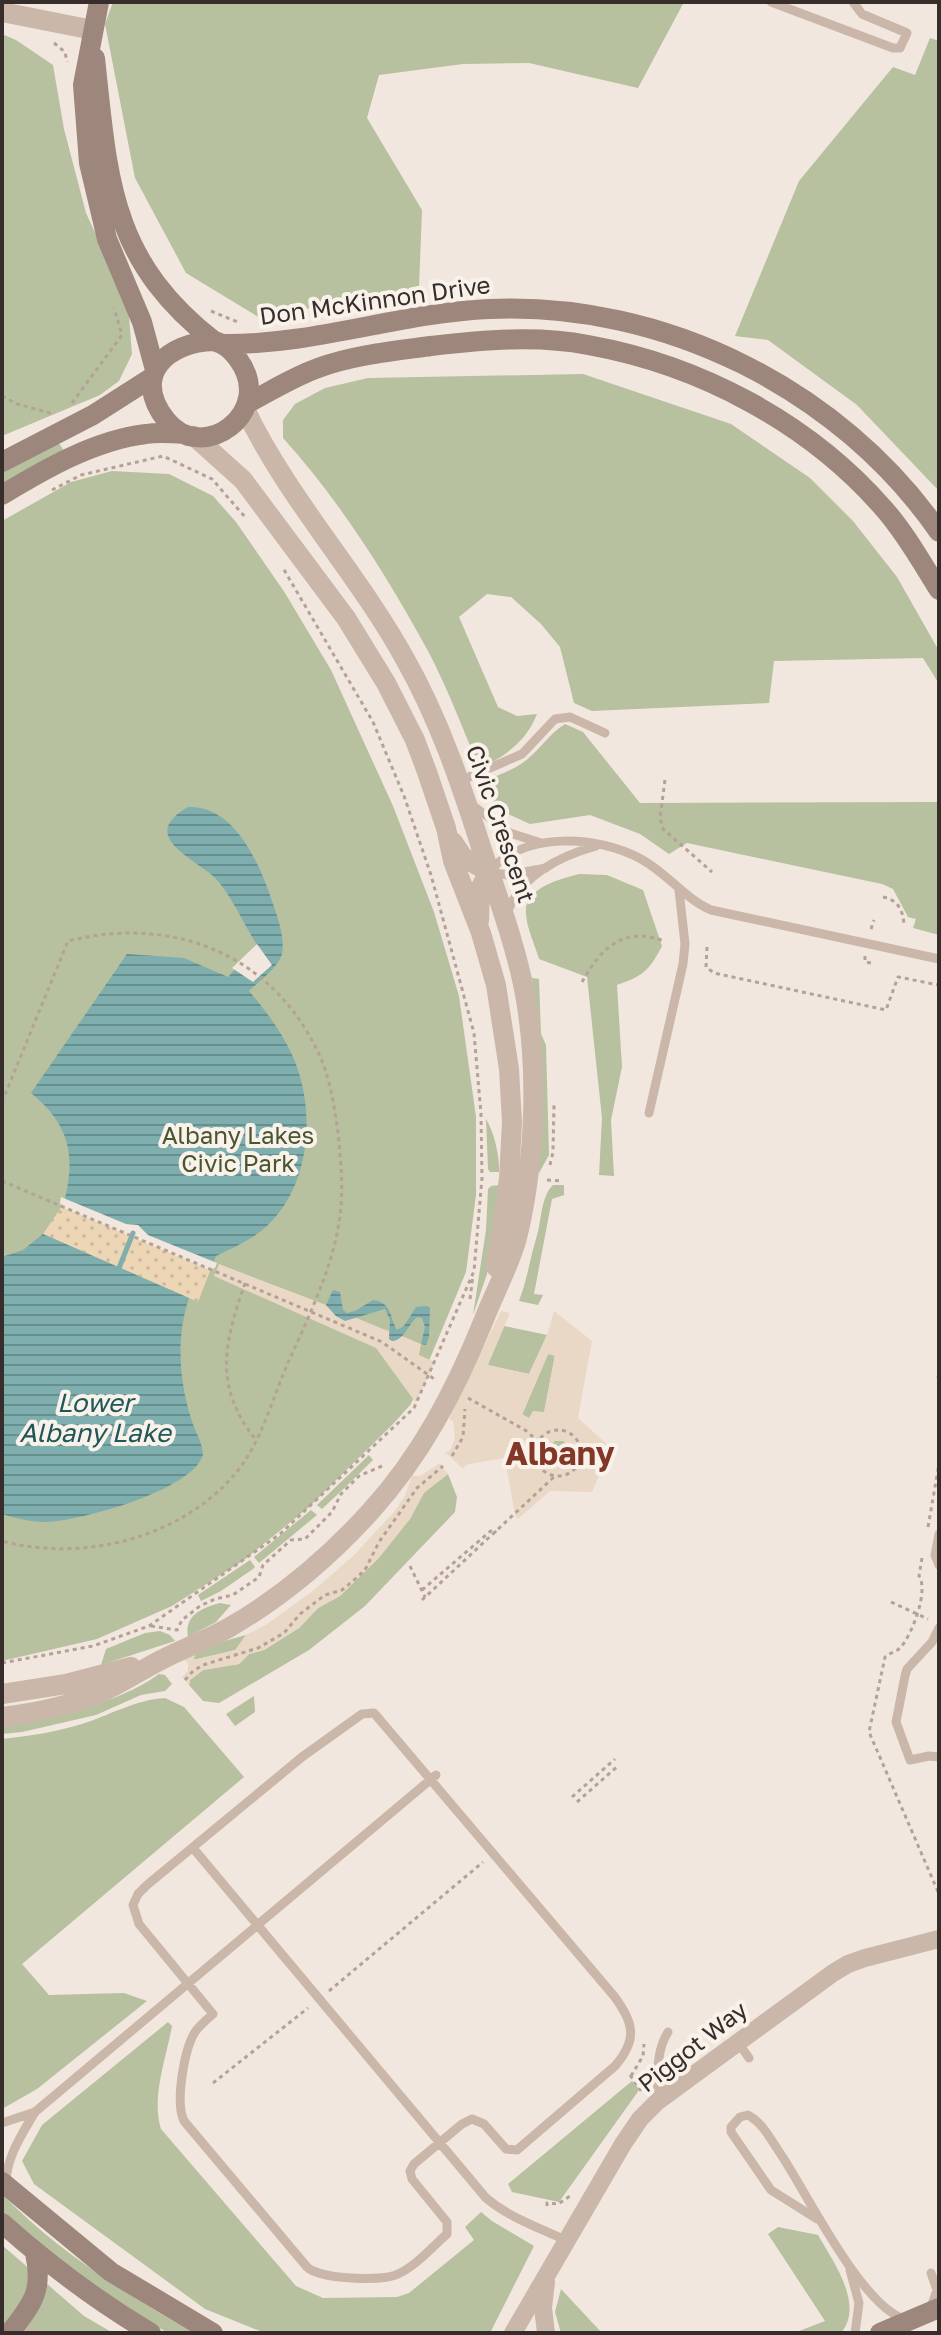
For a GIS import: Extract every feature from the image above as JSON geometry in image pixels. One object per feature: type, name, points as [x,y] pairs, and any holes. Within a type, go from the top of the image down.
[{"type":"main road","points":[[99,2],[83,85],[85,134],[93,188],[107,239],[142,322],[153,374],[152,393],[168,423],[189,435]]},
{"type":"main road","points":[[2,495],[45,469],[109,443],[146,433],[217,434],[238,421],[246,406],[248,378],[244,368],[162,293],[145,270],[130,241],[105,152],[93,34]]},
{"type":"main road","name":"Don McKinnon Drive","points":[[219,342],[281,340],[489,309],[525,309],[602,317],[644,327],[684,338],[719,353],[755,370],[804,400],[867,450],[907,490],[939,532]]},
{"type":"main road","points":[[246,406],[322,367],[412,348],[518,340],[586,344],[630,354],[704,378],[740,396],[819,449],[884,509],[910,542],[939,590]]},
{"type":"main road","points":[[2,462],[93,415],[153,374],[168,354],[178,348],[189,343],[219,342]]},
{"type":"main road","points":[[4,2185],[111,2272],[213,2333]]},
{"type":"main road","points":[[2,2223],[35,2253],[151,2333]]},
{"type":"main road","points":[[7,2330],[37,2292],[40,2273],[35,2253]]},
{"type":"main road","points":[[880,2333],[926,2314]]},
{"type":"street","points":[[2,12],[93,34]]},
{"type":"street","name":"Civic Crescent","points":[[2,1717],[34,1712],[101,1693],[229,1627],[296,1581],[342,1541],[383,1498],[414,1457],[506,1270],[522,1210],[530,1148],[532,1096],[524,989],[505,919],[463,791],[420,686],[404,656],[362,589],[275,467],[246,406]]},
{"type":"street","name":"Civic Crescent","points":[[189,435],[243,480],[360,640],[415,740],[446,828],[453,861],[481,933],[496,985],[509,1069],[512,1122],[505,1207],[491,1303]]},
{"type":"street","points":[[446,828],[463,857],[489,872],[480,889],[478,914],[481,933]]},
{"type":"street","name":"Civic Crescent","points":[[2,1694],[66,1684],[159,1661]]},
{"type":"street","name":"Piggot Way","points":[[513,2333],[623,2144],[640,2119],[658,2101],[737,2041],[848,1964],[939,1939]]},
{"type":"street","name":"Piggot Way","points":[[546,2333],[543,2308],[547,2276]]},
{"type":"lane","points":[[771,2],[893,48],[904,44],[907,33],[862,14],[853,2]]},
{"type":"lane","points":[[541,843],[510,833],[463,791],[522,754],[555,719],[570,717],[605,733]]},
{"type":"lane","points":[[489,872],[509,855],[541,843],[560,841],[599,845],[642,860],[679,890],[711,910],[939,959]]},
{"type":"lane","points":[[505,919],[523,885],[578,851],[599,845]]},
{"type":"lane","points":[[489,872],[508,875],[546,868]]},
{"type":"lane","points":[[649,1113],[683,964],[685,944],[679,890]]},
{"type":"lane","points":[[939,1534],[935,1555],[939,1565]]},
{"type":"lane","points":[[939,1625],[932,1642],[907,1669],[896,1722],[910,1760],[939,1757]]},
{"type":"lane","points":[[374,1713],[433,1778],[614,1996],[628,2016],[631,2035],[625,2055],[615,2066],[517,2150],[506,2149],[476,2119],[468,2120],[414,2164],[410,2175],[447,2222],[447,2234],[401,2274],[392,2277],[326,2276],[311,2271],[181,2114],[179,2098],[190,2042],[198,2028],[213,2014],[139,1924],[133,1910],[138,1894],[302,1757],[362,1714],[374,1713]]},
{"type":"lane","points":[[2,2123],[35,2112],[433,1778]]},
{"type":"lane","points":[[193,1848],[486,2198],[504,2213],[567,2241]]},
{"type":"lane","points":[[658,2101],[658,2062],[662,2041],[668,2032]]},
{"type":"lane","points":[[737,2041],[749,2058]]},
{"type":"lane","points":[[4,2185],[12,2154],[35,2112]]},
{"type":"lane","points":[[817,2219],[771,2190],[731,2132],[731,2127],[740,2117],[748,2115],[761,2126],[810,2200],[817,2219],[881,2306],[890,2313],[926,2314],[937,2290],[931,2273]]},
{"type":"lane","points":[[845,2256],[859,2303],[855,2333]]},
{"type":"lane","points":[[7,2330],[36,2333]]},
{"type":"path","points":[[65,407],[74,403],[122,335],[110,296]]},
{"type":"path","points":[[2,396],[17,404],[50,413]]},
{"type":"path","points":[[81,475],[163,456],[212,479],[249,521]]},
{"type":"path","points":[[283,568],[373,722],[404,796],[431,875],[474,1033],[481,1114],[482,1178],[470,1302]]},
{"type":"path","points":[[665,780],[660,818],[663,829],[712,872]]},
{"type":"path","points":[[883,897],[893,900],[901,909],[904,925]]},
{"type":"path","points":[[871,929],[874,920]]},
{"type":"path","points":[[2,1102],[68,941],[96,934],[152,933],[177,937],[241,962],[263,977],[297,1015],[318,1051],[329,1082],[335,1112],[341,1183],[339,1222],[311,1311],[257,1441],[239,1469],[222,1487],[175,1521],[99,1547],[68,1549],[2,1541]]},
{"type":"path","points":[[582,982],[600,954],[617,942],[645,935],[664,941]]},
{"type":"path","points":[[707,947],[706,967],[714,973],[886,1010],[898,977],[939,985]]},
{"type":"path","points":[[865,956],[865,962],[871,963]]},
{"type":"path","points":[[2,1181],[382,1342],[448,1390],[525,1430],[538,1441]]},
{"type":"path","points":[[2,1663],[93,1646],[149,1626],[280,1534],[414,1408],[474,1271]]},
{"type":"path","points":[[245,1283],[228,1336],[226,1377],[235,1409],[257,1441]]},
{"type":"path","points":[[448,1390],[464,1412],[463,1437],[452,1456]]},
{"type":"path","points":[[566,1430],[578,1441],[581,1459],[569,1474],[555,1476],[547,1474],[537,1464],[535,1449],[538,1441],[550,1431],[566,1430]]},
{"type":"path","points":[[581,1459],[603,1468]]},
{"type":"path","points":[[149,1626],[177,1630],[182,1620],[200,1606],[233,1595],[259,1577],[263,1565],[291,1540],[305,1539],[332,1512],[341,1494],[359,1476],[383,1465]]},
{"type":"path","points":[[185,1680],[203,1665],[258,1648],[284,1633],[300,1614],[325,1595],[342,1590],[365,1570],[379,1542],[417,1488],[443,1466]]},
{"type":"path","points":[[410,1566],[424,1598],[555,1476]]},
{"type":"path","points":[[422,1590],[493,1529],[496,1533]]},
{"type":"path","points":[[891,1602],[939,1625]]},
{"type":"path","points":[[572,1797],[615,1759]]},
{"type":"path","points":[[577,1802],[619,1765]]},
{"type":"path","points":[[213,2083],[250,2056],[493,1854]]},
{"type":"path","points":[[631,2076],[636,2082]]},
{"type":"green space","points":[[113,2],[684,2],[638,88],[529,63],[463,64],[379,75],[367,118],[422,210],[419,287],[260,318],[186,273],[135,178],[105,24]]},
{"type":"green space","points":[[2,34],[53,65],[64,129],[86,213],[128,304],[132,354],[119,381],[100,395],[2,436]]},
{"type":"green space","points":[[930,38],[939,41],[939,491],[857,405],[768,340],[735,336],[799,181],[893,67],[915,75]]},
{"type":"green space","points":[[583,374],[731,424],[810,478],[853,521],[897,577],[939,651],[939,684],[923,658],[774,661],[769,703],[592,711],[574,703],[560,647],[541,624],[511,597],[487,594],[459,617],[498,707],[517,716],[537,714],[514,747],[480,769],[428,651],[343,513],[283,438],[283,420],[295,404],[325,388],[368,378]]},
{"type":"green space","points":[[57,440],[64,451],[2,485],[2,470]]},
{"type":"green space","name":"Albany Lakes Civic Park","points":[[112,471],[169,474],[213,496],[236,522],[285,593],[331,670],[393,806],[434,912],[459,996],[476,1117],[476,1195],[466,1272],[411,1404],[309,1507],[244,1560],[172,1606],[97,1639],[2,1661],[2,521],[71,482]]},
{"type":"green space","points":[[565,724],[583,732],[640,803],[939,802],[939,935],[913,928],[916,919],[908,917],[893,889],[882,884],[687,843],[669,854],[640,834],[590,815],[530,824],[495,808],[485,781],[521,764]]},
{"type":"green space","points":[[579,874],[607,875],[643,890],[662,946],[644,972],[617,985],[622,1067],[611,1120],[614,1176],[599,1175],[602,1118],[587,977],[539,959],[526,914],[530,897],[536,891]]},
{"type":"green space","points":[[532,978],[539,979],[541,1034],[546,1045],[549,1155],[539,1173],[536,1008]]},
{"type":"green space","points":[[486,1119],[496,1145],[499,1172],[488,1169]]},
{"type":"green space","points":[[500,1185],[487,1274],[473,1315],[486,1230],[488,1189]]},
{"type":"green space","points":[[553,1185],[564,1185],[564,1195],[552,1199],[534,1294],[543,1295],[538,1305],[519,1301],[543,1203]]},
{"type":"green space","points":[[504,1326],[547,1335],[529,1374],[487,1365]]},
{"type":"green space","points":[[548,1354],[555,1355],[544,1413],[529,1418],[522,1415]]},
{"type":"green space","points":[[558,1440],[567,1444],[571,1453],[567,1462],[558,1466],[549,1462],[545,1453],[549,1444]]},
{"type":"green space","points":[[369,1455],[373,1460],[354,1479],[322,1509],[317,1505]]},
{"type":"green space","points":[[448,1474],[457,1497],[455,1512],[365,1606],[309,1650],[219,1703],[203,1701],[189,1685],[190,1680],[203,1670],[239,1664],[249,1654],[264,1650],[299,1628],[318,1608],[340,1596],[378,1558],[410,1519],[424,1492]]},
{"type":"green space","points":[[311,1510],[317,1515],[259,1563],[254,1557]]},
{"type":"green space","points":[[250,1560],[255,1567],[253,1569],[201,1601],[198,1595]]},
{"type":"green space","points":[[220,1603],[231,1605],[216,1622],[188,1637],[187,1629],[192,1618],[201,1610]]},
{"type":"green space","points":[[160,1631],[175,1641],[101,1665],[106,1649],[145,1633]]},
{"type":"green space","points":[[246,1635],[236,1650],[193,1660],[195,1655],[221,1642]]},
{"type":"green space","points":[[159,1674],[165,1675],[172,1684],[165,1691],[141,1695],[96,1715],[2,1734],[2,1726],[103,1702]]},
{"type":"green space","points":[[254,1696],[255,1712],[235,1726],[226,1714]]},
{"type":"green space","points":[[165,1698],[184,1707],[244,1777],[22,1964],[49,1995],[124,1993],[147,2001],[37,2089],[2,2109],[2,1739],[72,1727],[133,1705]]},
{"type":"green space","points":[[168,2022],[172,2026],[160,2078],[158,2104],[161,2129],[296,2286],[323,2298],[397,2297],[409,2293],[474,2240],[465,2227],[481,2212],[534,2246],[490,2333],[265,2333],[205,2309],[34,2184],[22,2161],[42,2125]]},
{"type":"green space","points":[[632,2081],[639,2089],[637,2093],[559,2202],[512,2192],[508,2184]]},
{"type":"green space","points":[[2,2194],[69,2253],[194,2333],[168,2333],[112,2300],[2,2213]]},
{"type":"green space","points":[[778,2227],[818,2235],[838,2269],[848,2296],[850,2309],[841,2333],[794,2333],[825,2321],[768,2234]]},
{"type":"green space","points":[[2,2245],[84,2316],[113,2333],[2,2333]]},
{"type":"green space","points":[[561,2289],[602,2333],[561,2333],[555,2312]]},
{"type":"sand","points":[[64,1203],[212,1266],[198,1302],[43,1234]]},
{"type":"shaded area","points":[[219,1264],[326,1305],[336,1316],[354,1317],[389,1331],[392,1341],[402,1336],[421,1344],[419,1355],[435,1362],[416,1403],[376,1348],[214,1276]]},
{"type":"shaded area","points":[[501,1311],[510,1313],[488,1365],[529,1374],[554,1311],[592,1341],[578,1418],[611,1448],[592,1492],[550,1491],[518,1519],[505,1458],[462,1468],[445,1452],[450,1451],[455,1438],[453,1421],[449,1419]],"holes":[[[548,1354],[555,1356],[544,1412],[533,1411],[529,1418],[522,1414]],[[555,1441],[563,1441],[570,1447],[570,1459],[564,1465],[555,1466],[546,1458],[546,1449]]]},
{"type":"shaded area","points":[[440,1463],[448,1474],[424,1493],[410,1519],[379,1558],[341,1595],[318,1608],[300,1627],[263,1650],[249,1654],[239,1664],[203,1670],[190,1680],[189,1685],[182,1677],[188,1671],[188,1663],[184,1660],[195,1655],[194,1660],[235,1650],[246,1635],[267,1624],[314,1590],[353,1556],[393,1513],[405,1496],[412,1476],[420,1476]]},
{"type":"water","points":[[188,807],[205,809],[233,827],[244,841],[268,889],[283,942],[282,954],[272,969],[249,991],[273,1022],[293,1057],[305,1100],[307,1122],[301,1167],[283,1207],[257,1234],[216,1256],[212,1266],[64,1203],[69,1170],[67,1142],[54,1117],[31,1093],[127,954],[184,958],[228,977],[257,945],[218,881],[176,848],[169,838],[168,829],[173,818]]},
{"type":"water","name":"Lower Albany Lake","points":[[43,1234],[189,1298],[182,1327],[182,1373],[187,1403],[203,1454],[196,1467],[159,1491],[108,1510],[44,1522],[2,1514],[2,1257],[23,1250]]},
{"type":"water","points":[[333,1290],[340,1292],[343,1310],[347,1313],[373,1300],[384,1304],[397,1330],[404,1326],[416,1307],[427,1306],[430,1308],[426,1345],[421,1344],[425,1327],[422,1318],[417,1317],[400,1338],[392,1341],[389,1339],[390,1320],[385,1309],[345,1321],[326,1305]]},
{"type":"pier","points":[[257,944],[272,965],[253,982],[232,968]]},
{"type":"pier","points":[[61,1197],[126,1224],[138,1225],[148,1235],[217,1263],[215,1268],[210,1270],[62,1207]]},
{"type":"waterway","points":[[119,1268],[133,1233]]},
{"type":"district","name":"Albany","points":[[560,1454]]}]
